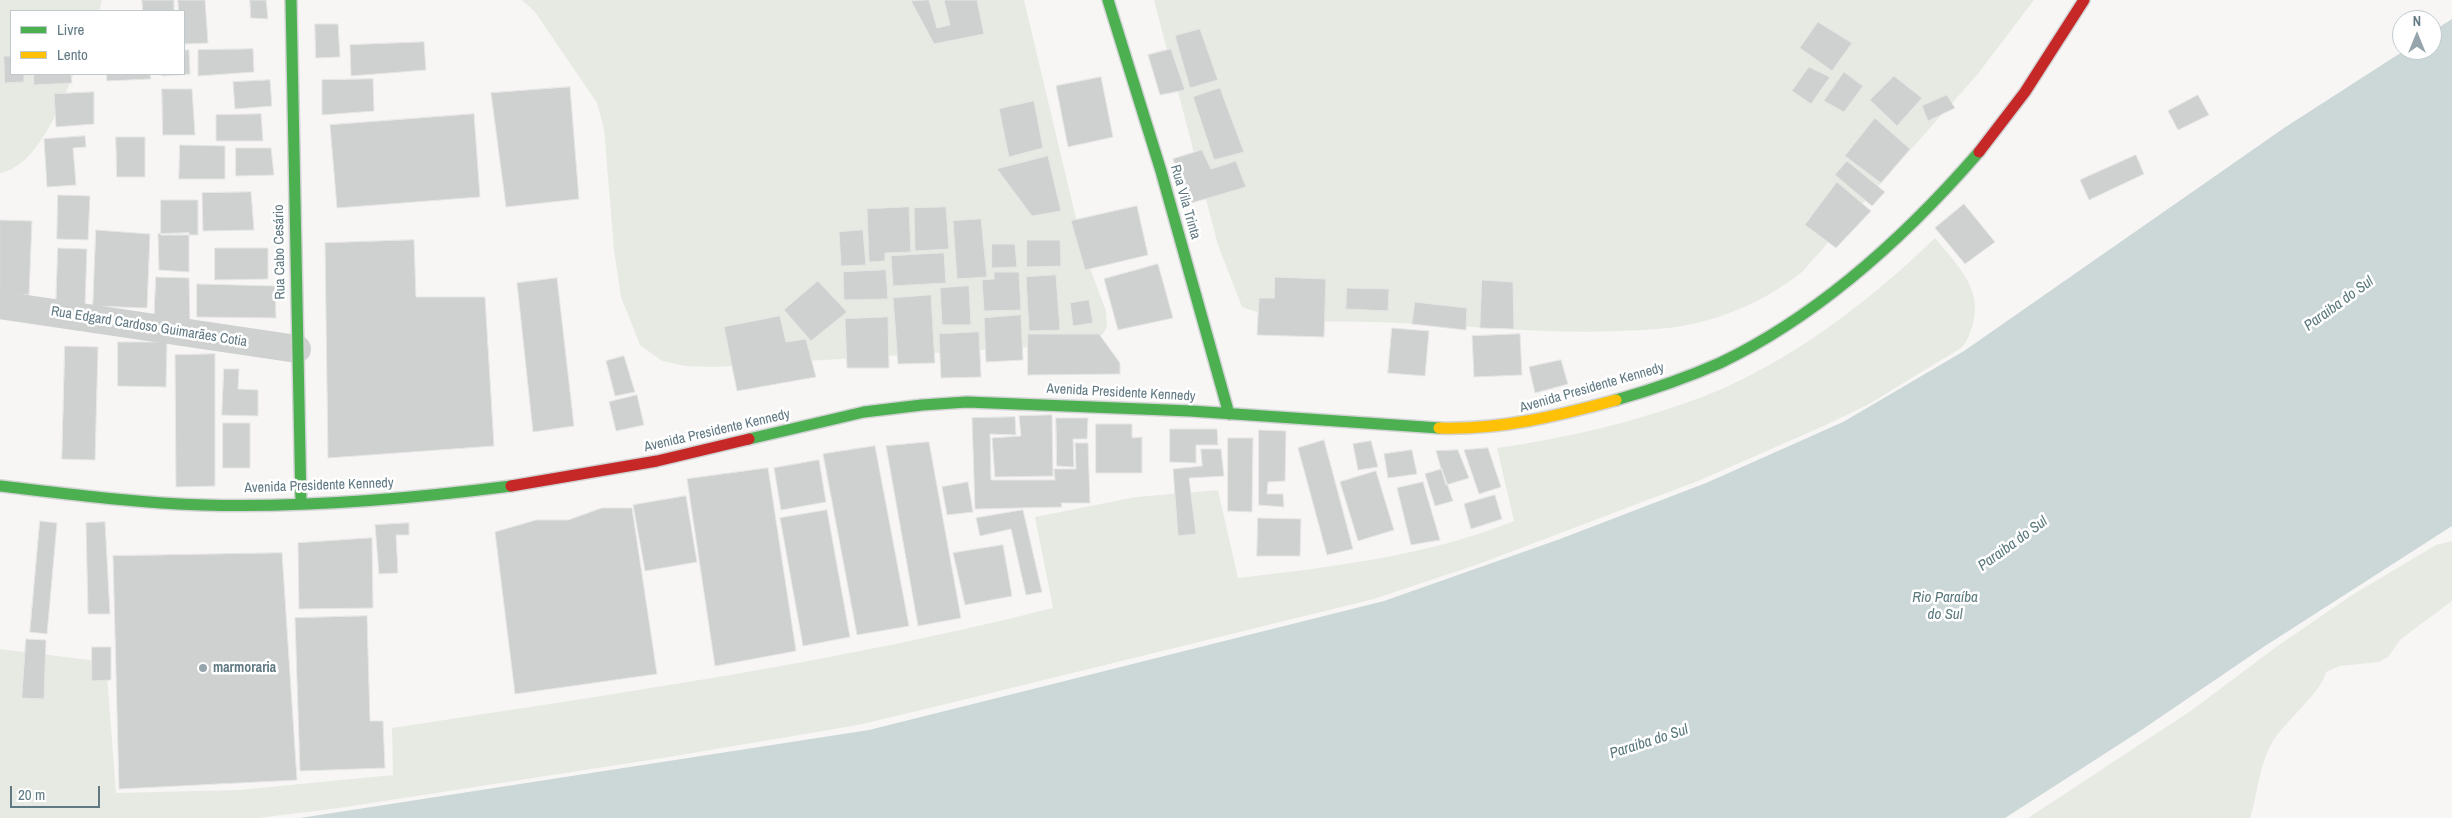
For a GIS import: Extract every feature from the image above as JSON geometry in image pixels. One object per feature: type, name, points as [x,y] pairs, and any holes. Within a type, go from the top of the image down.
[{"type":"main road","name":"Rua Cabo Cesário","points":[[291,0],[301,504]]},
{"type":"main road","name":"Rua Vila Trinta","points":[[1108,0],[1161,171],[1229,414]]},
{"type":"main road","name":"Avenida Presidente Kennedy","points":[[0,486],[88,496],[205,505],[301,504],[470,493],[629,467],[886,409],[947,402],[1000,402],[1229,414],[1374,425],[1487,428],[1557,416],[1625,397],[1693,374],[1736,355],[1790,321],[1846,280],[1898,236],[1956,178],[2017,104],[2084,0]]},
{"type":"street","name":"Rua Edgard Cardoso Guimarães Cotia","points":[[0,305],[297,349]]},
{"type":"shaded area","points":[[0,0],[102,0],[99,10],[10,10],[10,75],[74,75],[54,117],[36,147],[26,159],[14,168],[0,173]]},
{"type":"shaded area","points":[[522,0],[1024,0],[1084,252],[1106,311],[1107,327],[1102,335],[1046,346],[714,367],[685,366],[662,361],[640,345],[621,297],[614,250],[604,129],[597,103],[535,12]]},
{"type":"shaded area","points":[[1154,0],[2034,0],[1977,75],[1802,272],[1779,289],[1742,308],[1715,318],[1670,328],[1591,332],[1299,320],[1260,313],[1242,307],[1218,245]]},
{"type":"shaded area","points":[[1935,238],[1966,277],[1974,299],[1973,324],[1967,340],[1961,348],[1869,404],[1698,481],[1476,565],[1374,599],[858,725],[669,757],[339,808],[258,818],[0,818],[0,649],[106,662],[116,793],[239,790],[393,775],[392,728],[641,690],[807,661],[971,628],[1053,608],[1035,517],[1136,497],[1218,490],[1238,578],[1378,559],[1413,552],[1481,533],[1514,521],[1497,448],[1575,434],[1627,421],[1677,406],[1734,383],[1766,367],[1826,329],[1883,285]]},
{"type":"shaded area","points":[[2452,541],[2452,601],[2401,639],[2388,657],[2379,662],[2340,666],[2326,672],[2318,688],[2279,733],[2268,750],[2250,818],[2028,818],[2192,710],[2276,647],[2352,595],[2436,545]]},
{"type":"water","name":"Rio Paraíba do Sul","points":[[2452,19],[2452,526],[2265,646],[2140,731],[2005,818],[300,818],[869,730],[1384,601],[1560,539],[1706,483],[1843,422],[1964,351],[2284,128],[2392,58],[2392,60],[2442,60],[2442,26]]},
{"type":"building","points":[[142,0],[174,0],[174,10],[143,10]]},
{"type":"building","points":[[178,0],[205,0],[208,43],[185,44],[185,10],[179,10]]},
{"type":"building","points":[[250,0],[266,0],[268,19],[251,18]]},
{"type":"building","points":[[929,0],[937,28],[950,25],[944,0],[977,0],[984,34],[934,44],[911,1]]},
{"type":"building","points":[[1818,22],[1852,43],[1832,71],[1800,48]]},
{"type":"building","points":[[315,24],[338,24],[340,57],[316,58]]},
{"type":"building","points":[[1200,29],[1218,80],[1190,88],[1175,36]]},
{"type":"building","points":[[424,42],[426,70],[351,76],[350,45]]},
{"type":"building","points":[[253,49],[254,72],[198,76],[198,50]]},
{"type":"building","points":[[1171,49],[1185,90],[1160,95],[1148,55]]},
{"type":"building","points":[[185,50],[189,50],[190,74],[185,74]]},
{"type":"building","points":[[4,56],[10,56],[10,75],[24,75],[24,82],[5,83]]},
{"type":"building","points":[[1809,67],[1830,77],[1811,104],[1792,91]]},
{"type":"building","points":[[1844,72],[1863,86],[1844,112],[1824,101]]},
{"type":"building","points":[[34,75],[71,75],[72,83],[34,85]]},
{"type":"building","points":[[107,75],[150,75],[151,79],[107,81]]},
{"type":"building","points":[[1894,76],[1922,98],[1897,126],[1870,100]]},
{"type":"building","points":[[1101,77],[1113,137],[1068,147],[1056,86]]},
{"type":"building","points":[[373,79],[374,111],[322,115],[322,80]]},
{"type":"building","points":[[270,80],[272,106],[235,109],[233,82]]},
{"type":"building","points":[[570,87],[579,199],[506,207],[491,93]]},
{"type":"building","points":[[1220,88],[1244,152],[1214,160],[1193,97]]},
{"type":"building","points":[[162,89],[192,89],[195,135],[163,135]]},
{"type":"building","points":[[94,92],[94,124],[56,127],[54,94]]},
{"type":"building","points":[[1947,95],[1955,108],[1928,121],[1922,106]]},
{"type":"building","points":[[2198,95],[2209,115],[2178,130],[2168,111]]},
{"type":"building","points":[[1034,101],[1043,148],[1009,157],[999,109]]},
{"type":"building","points":[[261,114],[263,141],[216,141],[216,115]]},
{"type":"building","points":[[474,114],[480,197],[337,208],[330,125]]},
{"type":"building","points":[[1875,118],[1910,149],[1881,183],[1845,156]]},
{"type":"building","points":[[85,136],[86,147],[73,148],[76,185],[47,187],[44,139]]},
{"type":"building","points":[[116,137],[145,137],[145,177],[117,177]]},
{"type":"building","points":[[180,145],[225,146],[225,179],[179,179]]},
{"type":"building","points":[[236,148],[271,148],[274,175],[236,176]]},
{"type":"building","points":[[1202,150],[1211,169],[1236,161],[1246,187],[1188,204],[1173,159]]},
{"type":"building","points":[[2136,155],[2144,174],[2089,200],[2080,180]]},
{"type":"building","points":[[1048,156],[1061,211],[1032,216],[997,169]]},
{"type":"building","points":[[1847,161],[1885,192],[1872,206],[1835,175]]},
{"type":"building","points":[[1837,182],[1871,211],[1836,248],[1805,225]]},
{"type":"building","points":[[251,192],[254,230],[203,231],[202,193]]},
{"type":"building","points":[[58,195],[90,196],[88,240],[57,239]]},
{"type":"building","points":[[161,200],[198,200],[198,235],[161,235]]},
{"type":"building","points":[[1964,204],[1995,242],[1965,264],[1935,228]]},
{"type":"building","points":[[1137,206],[1148,255],[1085,270],[1071,221]]},
{"type":"building","points":[[909,207],[911,252],[885,253],[885,261],[869,262],[867,209]]},
{"type":"building","points":[[946,207],[949,249],[915,251],[914,208]]},
{"type":"building","points":[[981,219],[987,277],[957,279],[953,221]]},
{"type":"building","points":[[0,220],[32,221],[29,295],[0,293]]},
{"type":"building","points":[[96,230],[150,234],[147,308],[93,306]]},
{"type":"building","points":[[863,230],[866,265],[841,266],[839,232]]},
{"type":"building","points":[[189,233],[189,272],[159,270],[158,234]]},
{"type":"building","points":[[414,240],[416,297],[485,297],[494,446],[328,458],[325,243]]},
{"type":"building","points":[[1027,240],[1060,240],[1061,266],[1027,267]]},
{"type":"building","points":[[992,244],[1015,244],[1017,267],[992,268]]},
{"type":"building","points":[[58,248],[87,249],[85,305],[56,305]]},
{"type":"building","points":[[215,248],[268,248],[268,279],[215,280]]},
{"type":"building","points":[[944,253],[946,283],[893,286],[891,256]]},
{"type":"building","points":[[1158,264],[1173,318],[1118,330],[1104,279]]},
{"type":"building","points":[[886,270],[888,299],[844,300],[843,272]]},
{"type":"building","points":[[994,272],[1019,272],[1021,310],[984,311],[982,280],[994,279]]},
{"type":"building","points":[[1056,275],[1060,330],[1029,331],[1026,277]]},
{"type":"building","points":[[156,277],[189,278],[190,323],[154,323]]},
{"type":"building","points":[[1275,277],[1326,279],[1324,337],[1257,335],[1259,298],[1274,298]]},
{"type":"building","points":[[557,278],[574,426],[533,432],[517,283]]},
{"type":"building","points":[[1482,280],[1513,282],[1514,329],[1480,328]]},
{"type":"building","points":[[818,281],[847,312],[811,341],[784,310]]},
{"type":"building","points":[[197,284],[275,286],[276,318],[197,317]]},
{"type":"building","points":[[969,286],[971,325],[942,325],[940,288]]},
{"type":"building","points":[[1347,288],[1389,289],[1388,311],[1346,309]]},
{"type":"building","points":[[931,295],[935,363],[898,364],[893,298]]},
{"type":"building","points":[[1089,300],[1093,323],[1073,326],[1070,303]]},
{"type":"building","points":[[1415,302],[1467,308],[1466,330],[1412,324]]},
{"type":"building","points":[[1021,315],[1023,360],[986,362],[984,318]]},
{"type":"building","points":[[780,316],[786,342],[806,339],[816,377],[737,391],[724,327]]},
{"type":"building","points":[[888,317],[889,368],[847,368],[845,319]]},
{"type":"building","points":[[1392,328],[1429,331],[1425,376],[1388,373]]},
{"type":"building","points":[[979,332],[981,377],[941,378],[939,334]]},
{"type":"building","points":[[1028,334],[1099,334],[1120,363],[1120,374],[1028,375]]},
{"type":"building","points":[[1520,334],[1522,375],[1474,377],[1472,336]]},
{"type":"building","points":[[118,342],[167,342],[166,387],[118,386]]},
{"type":"building","points":[[65,346],[98,347],[95,460],[62,459]]},
{"type":"building","points":[[215,354],[215,486],[176,487],[175,355]]},
{"type":"building","points":[[624,356],[635,392],[615,396],[606,361]]},
{"type":"building","points":[[1561,360],[1568,384],[1535,393],[1529,367]]},
{"type":"building","points":[[224,369],[239,369],[238,389],[258,390],[258,416],[222,415]]},
{"type":"building","points":[[637,395],[644,425],[616,431],[609,402]]},
{"type":"building","points":[[1052,415],[1053,476],[995,477],[992,438],[1021,436],[1019,416]]},
{"type":"building","points":[[1015,417],[1016,435],[990,434],[991,480],[1055,480],[1054,469],[1076,469],[1075,443],[1088,443],[1090,503],[1061,503],[1062,507],[975,509],[972,418]]},
{"type":"building","points":[[1056,418],[1088,418],[1087,439],[1073,439],[1074,467],[1057,466]]},
{"type":"building","points":[[223,423],[250,423],[250,468],[223,468]]},
{"type":"building","points":[[1096,424],[1132,424],[1132,438],[1142,437],[1142,473],[1096,473]]},
{"type":"building","points":[[1170,429],[1217,429],[1218,445],[1196,445],[1196,463],[1170,462]]},
{"type":"building","points":[[1259,430],[1286,431],[1285,481],[1268,482],[1267,494],[1283,494],[1284,507],[1259,505]]},
{"type":"building","points":[[1228,438],[1253,438],[1252,512],[1228,511]]},
{"type":"building","points":[[1324,440],[1353,549],[1327,555],[1298,448]]},
{"type":"building","points":[[1371,441],[1378,467],[1358,470],[1353,444]]},
{"type":"building","points":[[929,442],[961,618],[918,626],[886,446]]},
{"type":"building","points":[[875,446],[909,626],[857,635],[823,454]]},
{"type":"building","points":[[1488,448],[1501,487],[1479,494],[1464,450]]},
{"type":"building","points":[[1201,449],[1221,449],[1224,476],[1189,478],[1196,534],[1178,536],[1173,469],[1202,466]]},
{"type":"building","points":[[1412,450],[1417,474],[1388,478],[1384,454]]},
{"type":"building","points":[[1458,450],[1469,478],[1446,485],[1436,451]]},
{"type":"building","points":[[819,460],[826,502],[781,510],[774,468]]},
{"type":"building","points":[[768,468],[796,651],[715,666],[687,479]]},
{"type":"building","points":[[1442,469],[1453,501],[1435,506],[1425,474]]},
{"type":"building","points":[[1376,471],[1394,530],[1358,541],[1340,482]]},
{"type":"building","points":[[968,482],[973,512],[947,515],[942,487]]},
{"type":"building","points":[[1423,482],[1440,540],[1411,545],[1397,488]]},
{"type":"building","points":[[1495,495],[1502,519],[1471,529],[1464,504]]},
{"type":"building","points":[[686,496],[697,562],[645,571],[633,505]]},
{"type":"building","points":[[602,508],[632,508],[657,674],[515,694],[495,532],[536,520],[568,520]]},
{"type":"building","points":[[827,510],[850,637],[803,646],[780,518]]},
{"type":"building","points":[[1023,510],[1042,592],[1026,595],[1011,529],[980,536],[976,518]]},
{"type":"building","points":[[1258,518],[1301,519],[1300,556],[1257,556]]},
{"type":"building","points":[[40,521],[57,523],[47,634],[30,632]]},
{"type":"building","points":[[105,522],[110,614],[88,614],[86,523]]},
{"type":"building","points":[[409,523],[409,535],[396,535],[398,573],[379,574],[375,525]]},
{"type":"building","points":[[372,538],[373,608],[299,609],[298,543]]},
{"type":"building","points":[[1003,545],[1012,596],[965,605],[953,553]]},
{"type":"building","name":"marmoraria","points":[[282,553],[297,780],[119,789],[113,556]]},
{"type":"building","points":[[367,616],[370,721],[383,721],[385,768],[300,771],[295,618]]},
{"type":"building","points":[[26,639],[46,640],[44,699],[22,698]]},
{"type":"building","points":[[92,647],[111,647],[111,680],[92,681]]},
{"type":"traffic: fast","points":[[291,0],[301,504]]},
{"type":"traffic: fast","points":[[1108,0],[1161,171],[1229,414]]},
{"type":"traffic: fast","points":[[1616,400],[1694,374],[1720,363],[1757,344],[1793,321],[1827,297],[1892,243],[1979,152]]},
{"type":"traffic: fast","points":[[749,439],[864,412],[967,402],[1191,411],[1439,428]]},
{"type":"traffic: fast","points":[[0,486],[102,498],[243,506],[358,502],[511,486]]},
{"type":"traffic: slow","points":[[1439,428],[1485,427],[1529,421],[1616,400]]},
{"type":"traffic: jam","points":[[1979,152],[2025,92],[2084,0]]},
{"type":"traffic: jam","points":[[511,486],[657,461],[749,439]]},
{"type":"place","name":"marmoraria","points":[[203,668]]},
{"type":"water label","name":"Paraiba do Sul","points":[[2339,304]]},
{"type":"water label","name":"Paraiba do Sul","points":[[2013,544]]},
{"type":"water label","name":"Paraiba do Sul","points":[[1649,742]]}]
